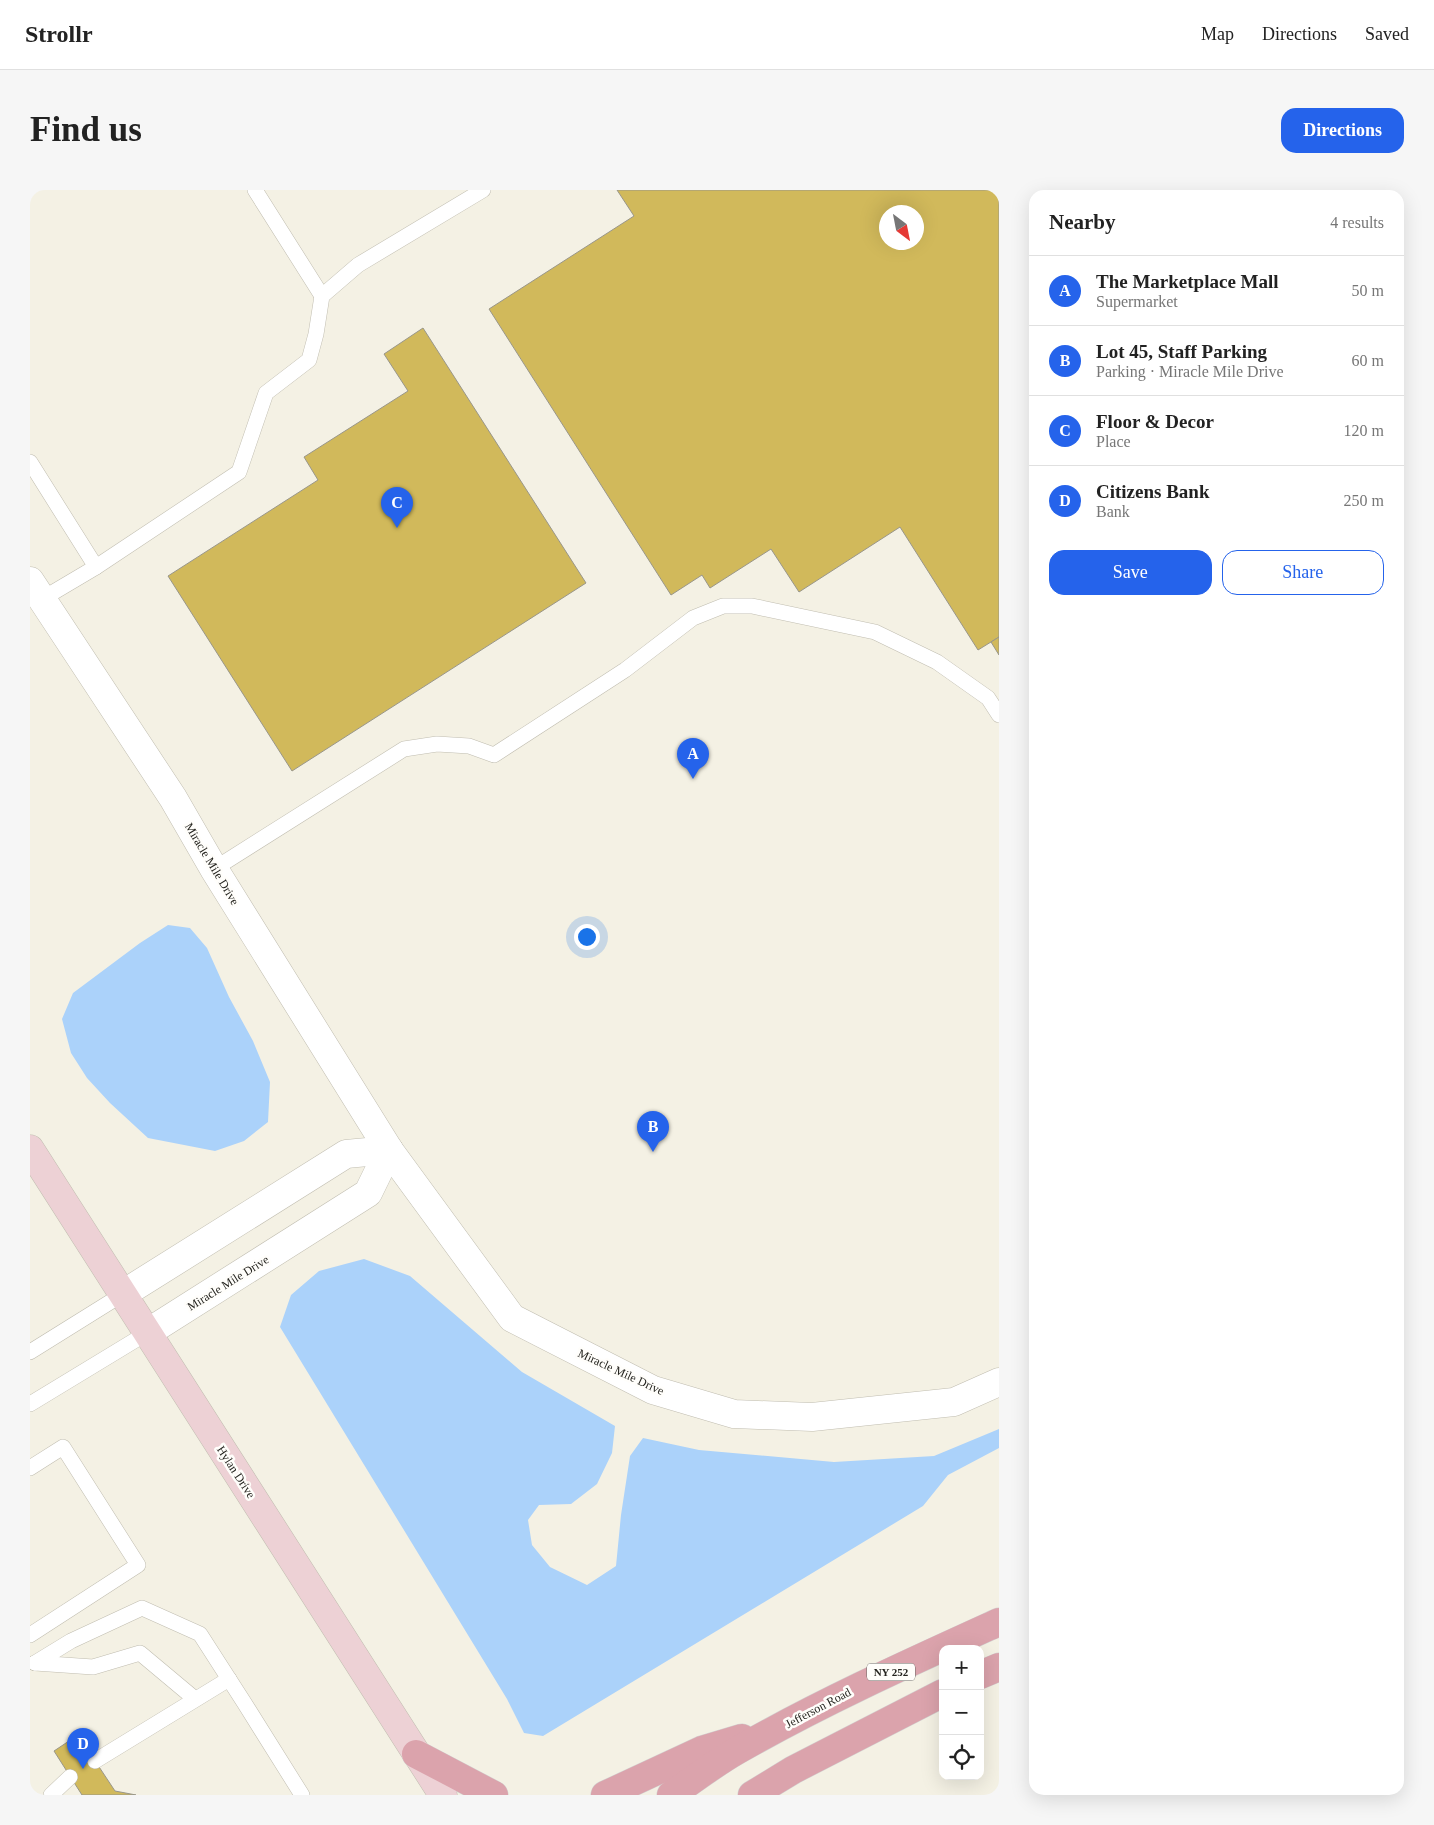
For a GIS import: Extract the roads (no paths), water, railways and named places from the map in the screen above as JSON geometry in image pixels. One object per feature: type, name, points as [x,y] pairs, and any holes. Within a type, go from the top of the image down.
[{"type":"main road","name":"Hylan Drive","points":[[30,1149],[443,1795]]},
{"type":"main road","name":"Jefferson Road","points":[[671,1795],[737,1751],[854,1689],[999,1622]]},
{"type":"main road","points":[[984,1673],[999,1667]]},
{"type":"main road","points":[[752,1795],[793,1770],[939,1695]]},
{"type":"main road","points":[[605,1795],[702,1750],[784,1726]]},
{"type":"main road","points":[[416,1754],[494,1795]]},
{"type":"street","name":"Miracle Mile Drive","points":[[36,590],[168,790],[214,869],[389,1150],[512,1318],[653,1390],[734,1414],[812,1418],[954,1402],[999,1382]]},
{"type":"street","name":"Miracle Mile Drive","points":[[147,1333],[368,1193],[389,1150]]},
{"type":"street","points":[[123,1294],[346,1154],[389,1150]]},
{"type":"lane","points":[[256,190],[322,296]]},
{"type":"lane","points":[[36,590],[96,567],[239,472],[266,393],[309,360],[316,334],[322,296],[358,265],[483,190]]},
{"type":"lane","points":[[30,462],[96,567]]},
{"type":"lane","points":[[214,869],[404,749],[437,744],[469,746],[494,755],[625,670],[693,618],[723,606],[752,606],[875,632],[937,662],[988,698],[999,715]]},
{"type":"lane","points":[[30,1352],[123,1294]]},
{"type":"lane","points":[[30,1404],[147,1333]]},
{"type":"lane","points":[[30,1468],[63,1447],[138,1565],[30,1634]]},
{"type":"lane","points":[[32,1661],[142,1608],[200,1634],[302,1795]]},
{"type":"lane","points":[[32,1661],[93,1667],[140,1653],[195,1699]]},
{"type":"lane","points":[[95,1761],[229,1679]]},
{"type":"lane","points":[[51,1795],[70,1777]]},
{"type":"water","points":[[168,925],[190,928],[207,948],[229,997],[253,1041],[270,1082],[268,1122],[244,1141],[215,1151],[148,1138],[110,1103],[87,1078],[71,1053],[62,1019],[73,993],[140,943]]},
{"type":"water","points":[[364,1259],[410,1276],[522,1372],[615,1426],[612,1453],[597,1484],[571,1504],[539,1505],[528,1520],[532,1545],[550,1567],[587,1585],[616,1566],[630,1456],[643,1438],[699,1450],[834,1462],[934,1456],[999,1429],[999,1448],[948,1475],[923,1506],[543,1736],[524,1733],[507,1699],[280,1327],[291,1295],[319,1271]]},
{"type":"place","name":"Floor & Decor","points":[[397,528]]},
{"type":"place","name":"The Marketplace Mall","points":[[693,779]]},
{"type":"place","name":"Lot 45, Staff Parking","points":[[653,1152]]},
{"type":"place","name":"Citizens Bank","points":[[83,1769]]}]
